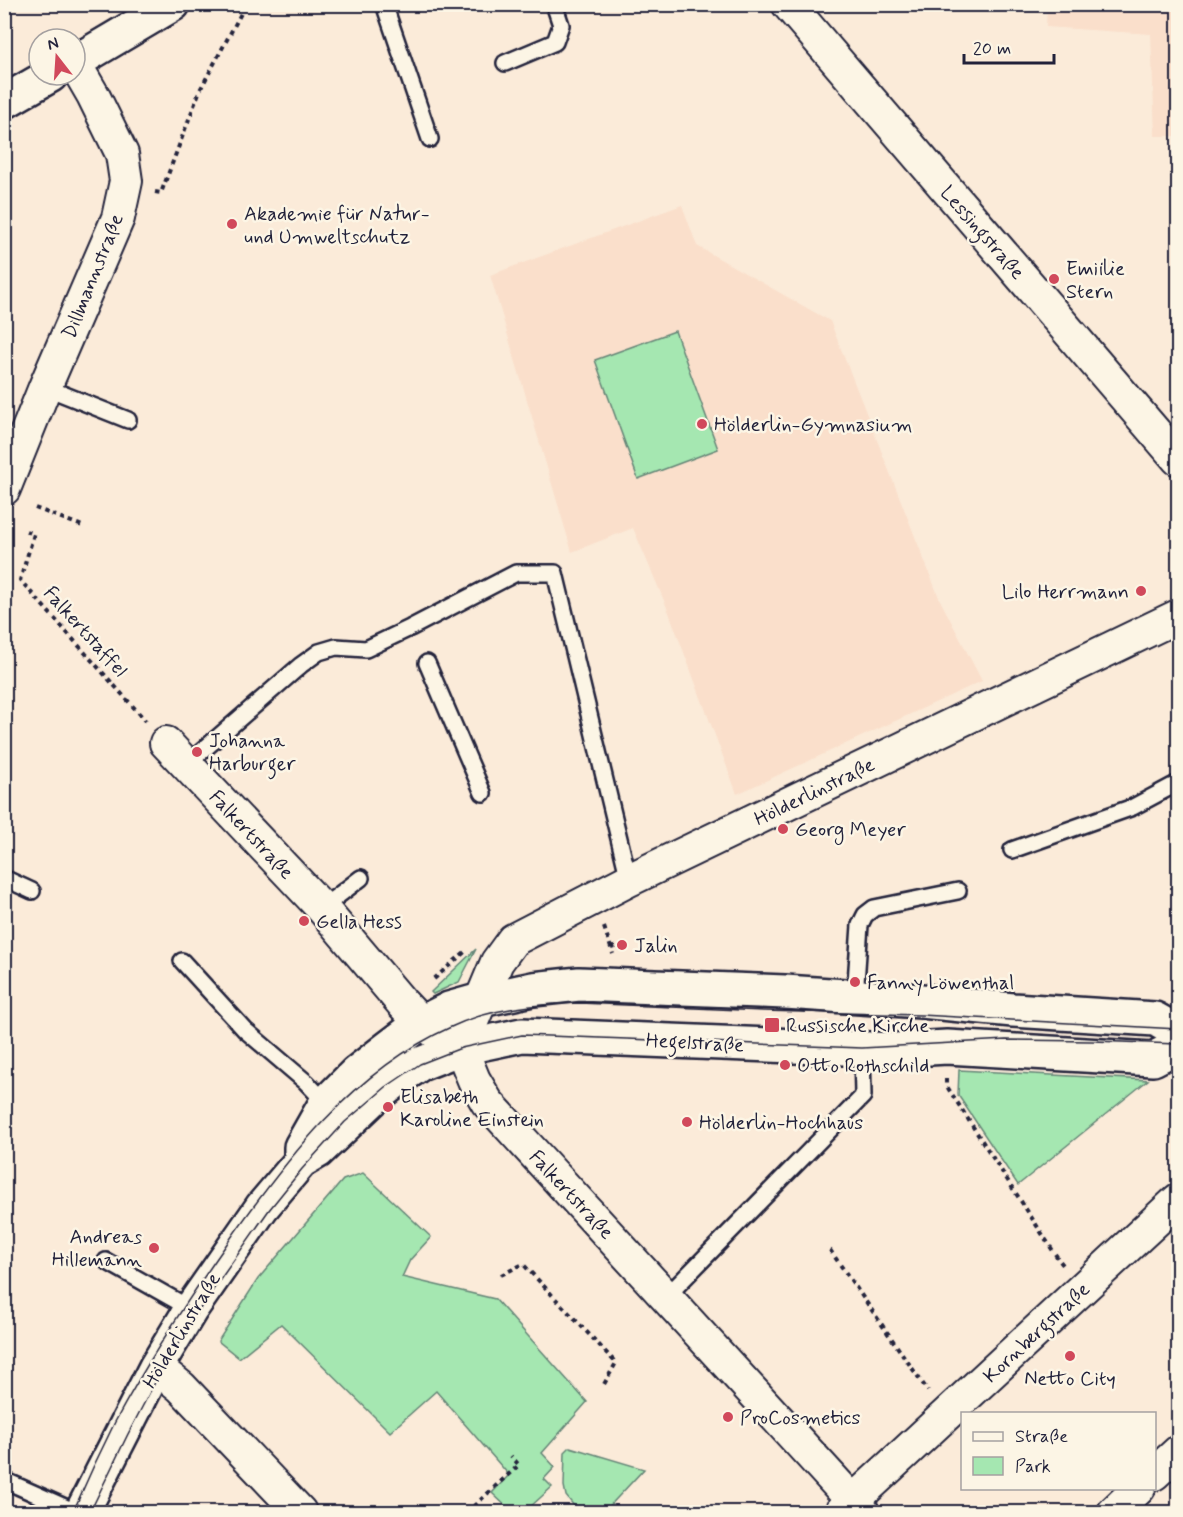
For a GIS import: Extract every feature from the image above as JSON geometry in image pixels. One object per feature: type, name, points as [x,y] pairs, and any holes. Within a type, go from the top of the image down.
[{"type":"street","points":[[87,56],[173,4]]},
{"type":"street","name":"Lessingstraße","points":[[788,4],[1179,459]]},
{"type":"street","name":"Dillmannstraße","points":[[4,489],[118,218],[124,191],[126,181],[122,154],[87,84]]},
{"type":"street","points":[[4,102],[30,87]]},
{"type":"street","name":"Hölderlinstraße","points":[[82,1512],[156,1367],[191,1309],[262,1207],[301,1161],[318,1151],[374,1098],[420,1065],[461,1048],[497,962],[513,940],[629,880],[1179,616]]},
{"type":"street","name":"Falkertstraße","points":[[176,754],[322,908],[403,1004],[422,1023],[461,1048],[474,1080],[487,1102],[666,1297],[852,1509]]},
{"type":"street","points":[[481,1000],[579,984],[785,992],[1155,1020],[1179,1032]]},
{"type":"street","name":"Hölderlinstraße","points":[[301,1161],[301,1147],[326,1103],[356,1073],[422,1023],[449,1009],[481,1000]]},
{"type":"street","name":"Hegelstraße","points":[[461,1048],[522,1035],[895,1050],[947,1047],[1153,1059],[1179,1046]]},
{"type":"street","name":"Kornbergstraße","points":[[852,1509],[1179,1200]]},
{"type":"street","points":[[156,1367],[181,1387],[300,1512]]},
{"type":"street","points":[[1156,1473],[1179,1452]]},
{"type":"street","points":[[1114,1512],[1137,1490]]},
{"type":"lane","points":[[384,4],[430,139]]},
{"type":"lane","points":[[505,63],[555,42],[561,25],[554,4]]},
{"type":"lane","points":[[45,387],[128,420]]},
{"type":"lane","points":[[176,754],[319,652],[336,647],[366,649],[413,633],[516,573],[555,573],[629,880]]},
{"type":"lane","points":[[427,663],[483,793]]},
{"type":"lane","points":[[1012,850],[1133,807],[1179,783]]},
{"type":"lane","points":[[4,878],[32,891]]},
{"type":"lane","points":[[322,908],[360,878]]},
{"type":"lane","points":[[855,997],[860,925],[865,915],[874,908],[958,891]]},
{"type":"lane","points":[[182,961],[245,1030],[326,1103]]},
{"type":"lane","points":[[666,1297],[864,1096],[862,1048]]},
{"type":"lane","points":[[106,1261],[191,1309]]},
{"type":"lane","points":[[4,1480],[76,1512]]},
{"type":"path","points":[[124,191],[161,193],[200,90],[246,4]]},
{"type":"path","points":[[34,508],[85,527]]},
{"type":"path","name":"Falkertstaffel","points":[[26,531],[34,534],[20,580],[176,754]]},
{"type":"path","points":[[603,924],[615,963]]},
{"type":"path","points":[[611,948],[617,946]]},
{"type":"path","points":[[946,1085],[1059,1260]]},
{"type":"path","points":[[830,1250],[930,1395]]},
{"type":"path","points":[[501,1275],[523,1264],[616,1363],[603,1386]]},
{"type":"path","points":[[467,1512],[519,1465],[511,1456]]},
{"type":"shaded area","points":[[1047,5],[1178,5],[1178,136],[1155,136],[1151,34],[1046,27]]},
{"type":"shaded area","name":"Hölderlin-Gymnasium","points":[[682,205],[697,246],[830,321],[940,600],[982,681],[737,794],[668,610],[633,528],[572,552],[490,275]]},
{"type":"green space","points":[[675,331],[718,449],[638,479],[595,360]]},
{"type":"green space","points":[[476,949],[459,982],[433,994],[431,992]]},
{"type":"green space","points":[[959,1070],[1148,1080],[1018,1185],[958,1095]]},
{"type":"green space","points":[[363,1173],[431,1237],[410,1260],[402,1277],[495,1299],[587,1402],[542,1453],[555,1467],[544,1479],[552,1487],[529,1508],[532,1512],[512,1512],[492,1493],[509,1475],[436,1391],[390,1432],[281,1324],[239,1358],[218,1341],[258,1279],[343,1180]]},
{"type":"green space","points":[[570,1447],[644,1469],[604,1512],[579,1512],[566,1496],[564,1486],[565,1452]]},
{"type":"tram line","points":[[73,1512],[115,1422],[154,1354],[211,1266],[273,1181],[324,1120],[353,1093],[416,1045],[451,1027],[482,1015],[514,1008],[580,1003],[921,1015],[1178,1029]]},
{"type":"tram line","points":[[90,1512],[161,1371],[203,1304],[269,1210],[302,1169],[345,1122],[386,1087],[420,1064],[461,1048],[522,1035],[862,1048],[1006,1040],[1178,1044]]},
{"type":"place","name":"Akademie für Natur- und Umweltschutz","points":[[232,224]]},
{"type":"place","name":"Emiilie Stern","points":[[1054,279]]},
{"type":"place","name":"Hölderlin-Gymnasium","points":[[702,424]]},
{"type":"place","name":"Lilo Herrmann","points":[[1141,591]]},
{"type":"place","name":"Johanna Harburger","points":[[197,752]]},
{"type":"place","name":"Georg Meyer","points":[[783,829]]},
{"type":"place","name":"Gella Hess","points":[[304,921]]},
{"type":"place","name":"Jalin","points":[[622,945]]},
{"type":"place","name":"Fanny Löwenthal","points":[[855,982]]},
{"type":"place","name":"Russische Kirche","points":[[772,1025]]},
{"type":"place","name":"Otto Rothschild","points":[[785,1065]]},
{"type":"place","name":"Elisabeth Karoline Einstein","points":[[388,1107]]},
{"type":"place","name":"Hölderlin-Hochhaus","points":[[687,1122]]},
{"type":"place","name":"Andreas Hillemann","points":[[154,1248]]},
{"type":"place","name":"Netto City","points":[[1070,1356]]},
{"type":"place","name":"ProCosmetics","points":[[728,1417]]}]
